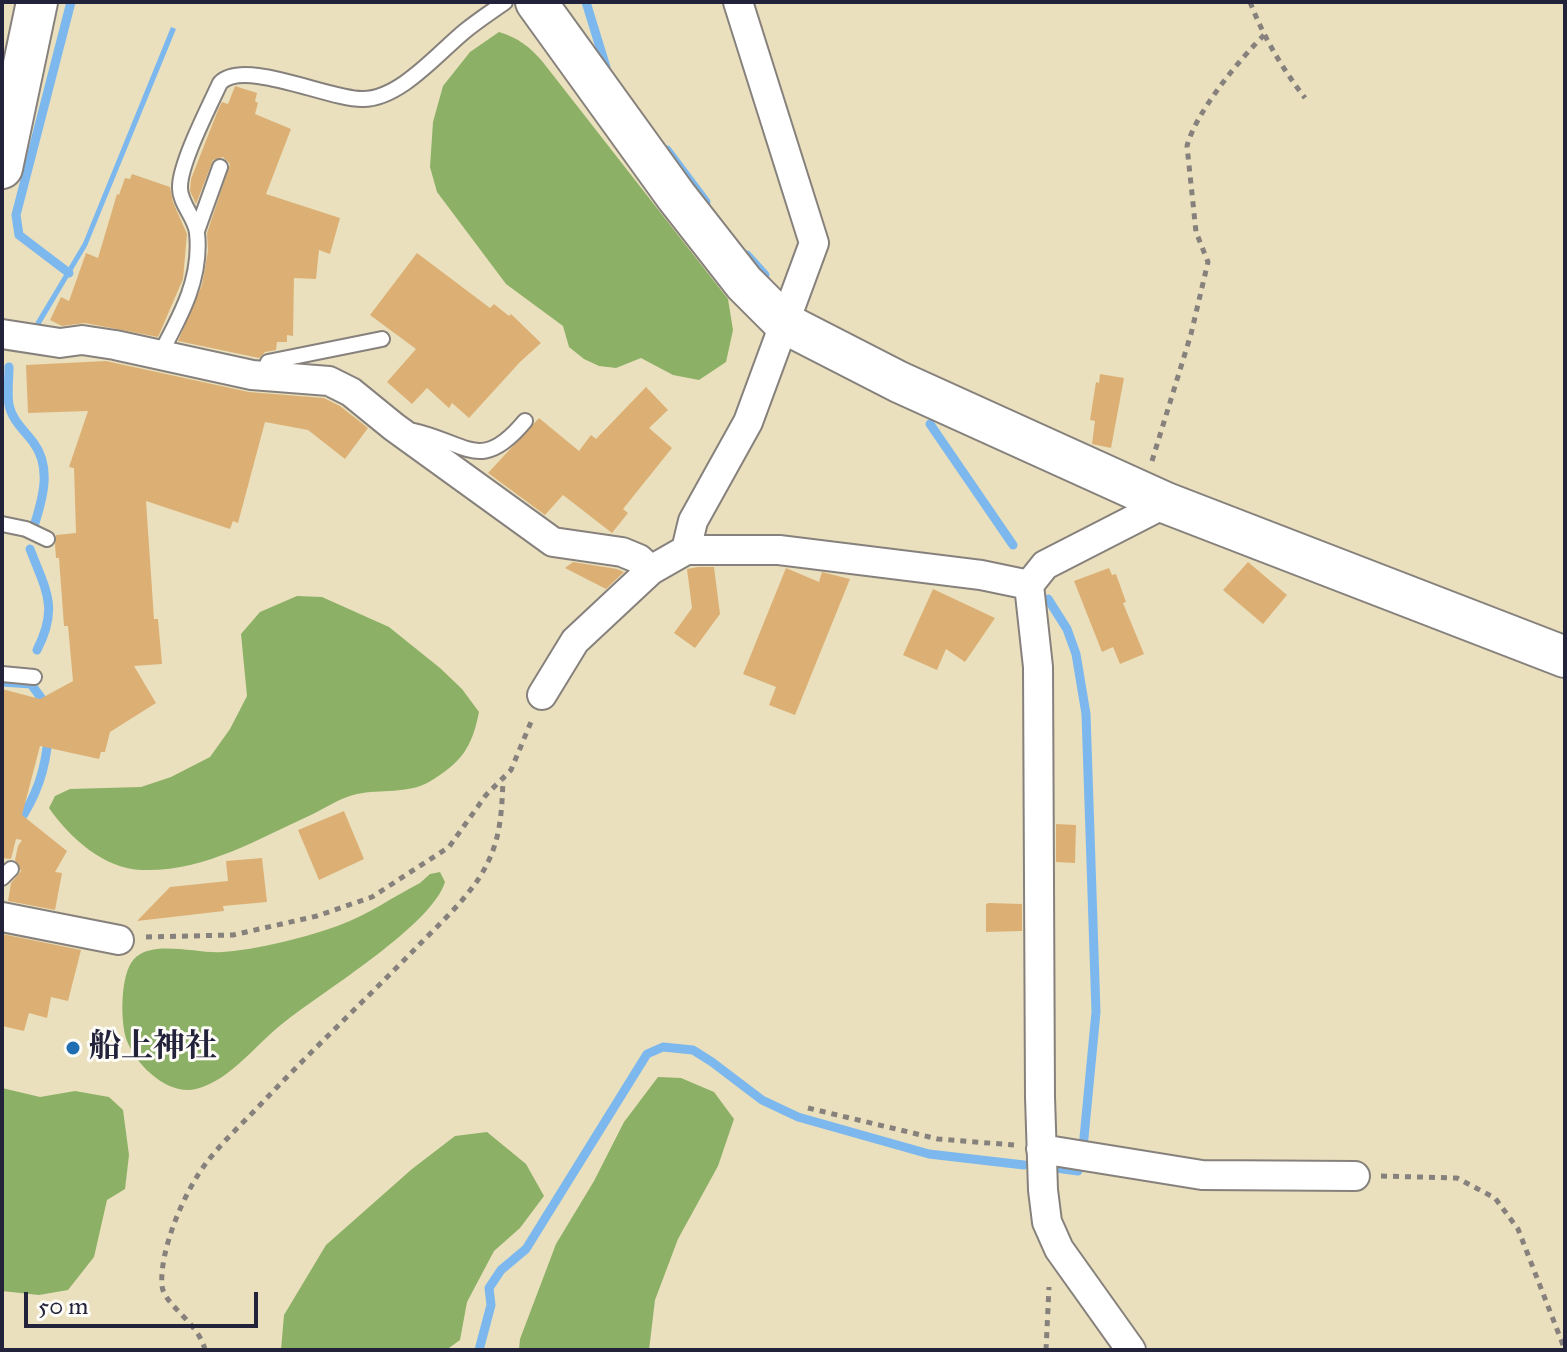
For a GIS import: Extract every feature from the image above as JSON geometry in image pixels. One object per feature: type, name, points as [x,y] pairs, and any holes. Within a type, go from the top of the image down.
[{"type":"street","points":[[2,168],[37,2]]},
{"type":"street","points":[[536,2],[676,196],[744,283],[784,323],[899,382],[1155,498],[1565,657]]},
{"type":"street","points":[[686,550],[693,521],[748,422],[814,243],[738,2]]},
{"type":"street","points":[[2,334],[60,343],[82,340],[104,343],[263,375],[329,381],[351,392],[394,427],[553,542],[622,552],[639,559],[651,570]]},
{"type":"street","points":[[1131,1350],[1056,1243],[1047,1222],[1041,1149],[1038,667],[1029,585],[1045,565],[1155,498]]},
{"type":"street","points":[[542,695],[575,641],[651,570],[686,550],[779,550],[981,575],[1029,585]]},
{"type":"street","points":[[2,917],[119,940]]},
{"type":"street","points":[[1041,1149],[1202,1175],[1355,1176]]},
{"type":"lane","points":[[197,231],[179,189],[191,148],[220,83],[226,77],[240,75],[282,81],[367,100],[409,80],[465,31],[505,2]]},
{"type":"lane","points":[[159,356],[186,304],[196,270],[197,231],[220,167]]},
{"type":"lane","points":[[263,375],[268,362],[382,339]]},
{"type":"lane","points":[[394,427],[469,450],[488,451],[509,441],[525,421]]},
{"type":"lane","points":[[2,524],[26,529],[47,539]]},
{"type":"lane","points":[[2,674],[34,677]]},
{"type":"path","points":[[1250,2],[1281,66],[1305,98]]},
{"type":"path","points":[[1155,498],[1162,423],[1191,334],[1208,262],[1196,232],[1187,146],[1190,133],[1245,55],[1264,35]]},
{"type":"path","points":[[119,940],[233,935],[317,916],[372,897],[449,847],[486,795],[511,770],[542,695]]},
{"type":"path","points":[[205,1350],[196,1329],[164,1295],[162,1286],[167,1252],[191,1187],[207,1161],[293,1070],[448,916],[486,868],[499,833],[503,778]]},
{"type":"path","points":[[808,1108],[938,1139],[1034,1145],[1041,1149]]},
{"type":"path","points":[[1355,1176],[1457,1178],[1495,1198],[1518,1229],[1565,1350]]},
{"type":"path","points":[[1046,1350],[1051,1257],[1056,1243]]},
{"type":"green space","points":[[499,32],[523,43],[542,61],[728,299],[733,330],[726,362],[699,380],[673,375],[641,358],[616,368],[599,366],[584,359],[569,347],[563,326],[506,284],[437,192],[430,167],[433,122],[443,86],[470,52]]},
{"type":"green space","points":[[297,596],[322,597],[389,627],[462,689],[479,712],[469,745],[457,761],[421,786],[351,795],[251,843],[187,866],[142,870],[128,868],[101,858],[78,841],[49,808],[55,796],[70,789],[141,787],[171,777],[210,757],[230,729],[247,696],[241,634],[260,612]]},
{"type":"green space","points":[[440,872],[445,882],[420,918],[209,1084],[196,1089],[175,1088],[154,1077],[131,1050],[123,1023],[124,987],[129,966],[142,953],[163,949],[236,951],[298,938],[350,921],[420,883],[430,874]]},
{"type":"green space","points":[[658,1077],[681,1078],[714,1092],[734,1119],[718,1166],[678,1239],[655,1300],[649,1350],[519,1350],[520,1339],[556,1244],[594,1181],[624,1122]]},
{"type":"green space","points":[[2,1088],[40,1097],[75,1091],[109,1097],[123,1110],[129,1155],[125,1189],[107,1200],[94,1257],[68,1290],[39,1295],[2,1291]]},
{"type":"green space","points":[[487,1132],[526,1164],[544,1196],[520,1228],[494,1251],[467,1302],[460,1340],[449,1348],[435,1350],[281,1350],[284,1315],[326,1245],[412,1169],[455,1136]]},
{"type":"water","points":[[171,27],[176,29],[87,246],[39,327],[34,325],[83,243]]},
{"type":"building","points":[[235,86],[257,93],[255,114],[291,129],[266,194],[340,218],[330,254],[319,250],[316,279],[294,278],[293,336],[287,335],[287,342],[277,342],[276,350],[265,352],[259,358],[178,341],[202,285],[208,251],[207,233],[230,164],[223,157],[213,160],[196,204],[190,191],[191,179],[218,110],[222,102],[228,104]]},
{"type":"building","points":[[132,174],[170,187],[187,234],[183,279],[158,337],[85,323],[62,326],[50,320],[61,297],[69,301],[86,253],[98,258],[117,194],[125,178],[130,179]]},
{"type":"building","points":[[417,253],[490,308],[494,304],[509,316],[511,314],[541,343],[469,418],[452,403],[449,408],[427,388],[412,404],[387,382],[416,349],[370,315]]},
{"type":"building","points":[[106,361],[249,392],[324,398],[340,406],[368,428],[345,459],[308,430],[265,422],[238,523],[233,521],[230,529],[146,501],[154,619],[158,619],[162,664],[134,666],[156,703],[110,732],[105,752],[101,752],[99,759],[40,746],[22,815],[67,851],[55,872],[62,873],[55,910],[8,901],[11,883],[21,871],[15,860],[22,840],[16,839],[11,859],[2,858],[2,689],[40,699],[73,681],[55,545],[56,535],[76,533],[74,468],[69,467],[88,411],[28,413],[26,365]]},
{"type":"building","points":[[1100,374],[1124,378],[1111,448],[1092,444],[1095,421],[1090,420]]},
{"type":"building","points":[[646,387],[668,410],[649,428],[672,448],[623,509],[628,513],[612,533],[563,495],[545,515],[488,473],[539,418],[579,451],[591,435],[596,439]]},
{"type":"building","points":[[573,562],[624,572],[606,589],[565,568]]},
{"type":"building","points":[[1248,562],[1287,595],[1263,624],[1223,590]]},
{"type":"building","points":[[714,567],[720,614],[695,648],[674,633],[692,608],[687,569]]},
{"type":"building","points":[[786,568],[819,582],[822,572],[850,579],[795,715],[769,705],[776,687],[743,674]]},
{"type":"building","points":[[1109,568],[1112,575],[1116,574],[1126,602],[1123,603],[1144,654],[1120,664],[1113,647],[1102,652],[1074,581]]},
{"type":"building","points":[[933,589],[995,618],[965,662],[946,649],[937,670],[903,655]]},
{"type":"building","points":[[344,811],[364,859],[319,880],[298,830]]},
{"type":"building","points":[[1056,824],[1076,825],[1075,863],[1056,862]]},
{"type":"building","points":[[262,858],[267,902],[223,906],[224,911],[137,921],[170,887],[228,881],[226,861]]},
{"type":"building","points":[[986,904],[1022,904],[1022,931],[986,932]]},
{"type":"building","points":[[2,934],[81,950],[68,1001],[51,997],[47,1018],[29,1013],[24,1031],[2,1026]]},
{"type":"waterway","points":[[69,273],[19,235],[16,215],[71,2]]},
{"type":"waterway","points":[[586,2],[606,67]]},
{"type":"waterway","points":[[667,150],[706,202]]},
{"type":"waterway","points":[[747,255],[765,275]]},
{"type":"waterway","points":[[9,367],[9,405],[39,452],[44,472],[43,494],[34,526]]},
{"type":"waterway","points":[[930,424],[1013,545]]},
{"type":"waterway","points":[[30,549],[45,588],[49,610],[37,650]]},
{"type":"waterway","points":[[1048,599],[1067,629],[1076,654],[1086,714],[1096,1012],[1083,1148]]},
{"type":"waterway","points":[[2,682],[31,684],[47,706]]},
{"type":"waterway","points":[[18,823],[39,782],[48,737]]},
{"type":"waterway","points":[[479,1350],[491,1305],[489,1288],[501,1270],[526,1249],[647,1054],[663,1047],[693,1050],[762,1100],[798,1117],[929,1154],[1024,1165]]},
{"type":"waterway","points":[[1049,1167],[1078,1171]]},
{"type":"place","name":"船上神社","points":[[73,1048]]}]
